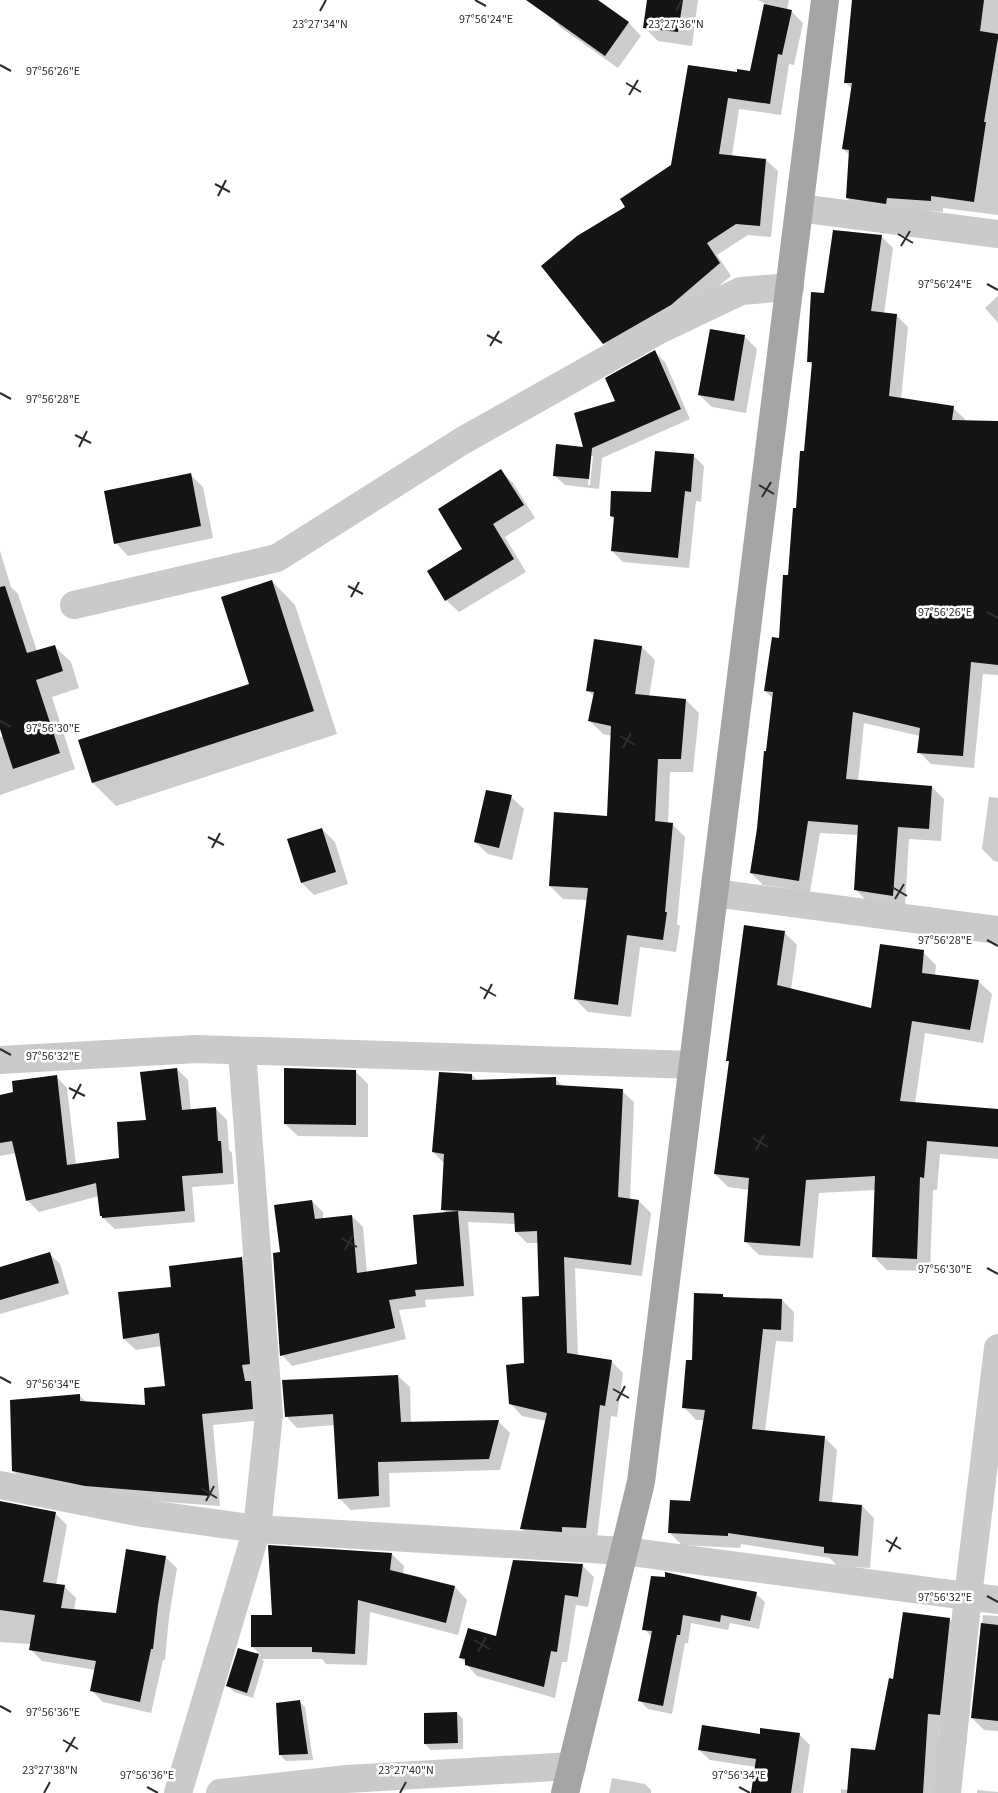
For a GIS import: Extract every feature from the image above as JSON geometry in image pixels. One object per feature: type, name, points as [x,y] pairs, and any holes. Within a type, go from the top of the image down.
[{"type":"main road","points":[[566,1793],[641,1482],[825,0]]},
{"type":"street","points":[[800,208],[998,234]]},
{"type":"street","points":[[74,605],[278,558],[462,440],[660,330],[741,291],[790,286]]},
{"type":"street","points":[[714,893],[998,930]]},
{"type":"street","points":[[0,1060],[197,1049],[693,1065]]},
{"type":"street","points":[[178,1793],[257,1529],[269,1416],[242,1051]]},
{"type":"street","points":[[947,1793],[968,1596],[998,1348]]},
{"type":"street","points":[[0,1486],[142,1513],[257,1529],[624,1551],[998,1600]]},
{"type":"street","points":[[220,1793],[347,1778],[572,1766]]},
{"type":"building","points":[[526,0],[598,0],[629,22],[605,56]]},
{"type":"building","points":[[647,0],[683,0],[678,32],[643,28]]},
{"type":"building","points":[[852,0],[984,0],[980,31],[998,34],[998,38],[984,122],[986,122],[974,202],[931,196],[931,201],[887,198],[886,204],[846,198],[849,150],[842,149],[852,83],[844,83]]},
{"type":"building","points":[[764,4],[792,10],[782,55],[778,54],[770,104],[728,98],[719,154],[766,159],[760,226],[736,224],[707,243],[720,263],[671,305],[603,344],[541,266],[577,236],[625,207],[620,199],[671,165],[688,65],[737,72],[737,69],[750,71]]},
{"type":"building","points":[[833,230],[882,235],[871,311],[897,314],[889,396],[954,406],[952,420],[998,421],[998,665],[971,662],[963,756],[917,753],[920,728],[853,712],[846,779],[932,786],[929,829],[898,827],[893,896],[854,890],[858,825],[808,821],[799,881],[750,873],[773,692],[764,691],[772,637],[779,638],[783,575],[788,575],[793,508],[796,508],[800,451],[804,451],[812,362],[807,362],[811,292],[824,293]]},
{"type":"building","points":[[710,329],[745,335],[734,401],[698,395]]},
{"type":"building","points":[[655,350],[681,409],[592,448],[589,479],[553,476],[556,444],[583,447],[574,413],[615,401],[605,378]]},
{"type":"building","points":[[655,451],[694,454],[691,492],[685,491],[678,558],[611,551],[614,517],[610,516],[611,491],[651,492]]},
{"type":"building","points":[[501,469],[524,505],[493,524],[514,559],[445,601],[427,571],[462,549],[438,509]]},
{"type":"building","points":[[191,473],[201,526],[114,544],[104,491]]},
{"type":"building","points":[[272,580],[314,711],[92,783],[78,740],[249,684],[221,597]]},
{"type":"building","points":[[5,586],[27,653],[55,645],[63,671],[36,680],[60,753],[13,769],[0,729],[0,587]]},
{"type":"building","points":[[594,639],[642,646],[635,694],[686,699],[681,759],[658,759],[655,821],[673,823],[665,912],[667,912],[663,940],[627,935],[618,1005],[574,999],[588,888],[549,886],[554,812],[607,816],[611,726],[588,721],[594,692],[586,691]]},
{"type":"building","points":[[486,790],[512,795],[499,848],[474,842]]},
{"type":"building","points":[[322,828],[336,872],[301,883],[287,839]]},
{"type":"building","points":[[744,925],[785,931],[777,985],[871,1008],[880,944],[924,950],[922,973],[979,980],[970,1030],[912,1021],[900,1101],[998,1109],[998,1147],[927,1141],[924,1178],[920,1177],[917,1259],[872,1257],[875,1176],[806,1180],[800,1246],[744,1242],[749,1178],[714,1174],[729,1061],[726,1061]]},
{"type":"building","points":[[177,1068],[182,1110],[216,1107],[218,1141],[221,1141],[223,1173],[182,1176],[185,1211],[102,1218],[100,1216],[96,1183],[26,1201],[12,1141],[0,1143],[0,1095],[13,1092],[12,1081],[57,1075],[67,1165],[119,1158],[117,1122],[146,1120],[140,1072]]},
{"type":"building","points":[[284,1068],[356,1070],[356,1125],[284,1124]]},
{"type":"building","points":[[439,1072],[472,1074],[472,1080],[556,1077],[556,1085],[623,1089],[618,1197],[639,1200],[631,1265],[564,1257],[567,1353],[612,1360],[605,1406],[600,1405],[586,1528],[562,1527],[562,1532],[520,1529],[547,1413],[509,1404],[506,1365],[524,1363],[522,1297],[539,1296],[537,1231],[515,1232],[514,1213],[441,1210],[444,1154],[432,1152]]},
{"type":"building","points":[[312,1200],[315,1219],[352,1215],[357,1273],[417,1264],[413,1215],[458,1211],[464,1286],[415,1290],[416,1296],[389,1300],[395,1328],[280,1356],[273,1253],[280,1252],[274,1205]]},
{"type":"building","points":[[50,1252],[59,1283],[0,1300],[0,1267]]},
{"type":"building","points":[[242,1257],[250,1364],[242,1365],[245,1381],[251,1381],[253,1409],[202,1414],[210,1496],[85,1486],[12,1471],[10,1400],[80,1394],[80,1401],[145,1405],[144,1388],[165,1386],[159,1333],[123,1339],[118,1292],[171,1287],[169,1266]]},
{"type":"building","points":[[694,1293],[723,1294],[723,1297],[782,1299],[781,1330],[763,1329],[752,1429],[825,1436],[819,1501],[862,1505],[858,1556],[824,1553],[824,1547],[728,1533],[728,1536],[668,1533],[670,1500],[690,1501],[705,1410],[682,1408],[686,1360],[692,1360]]},
{"type":"building","points":[[398,1375],[401,1422],[499,1420],[489,1459],[378,1462],[379,1496],[338,1499],[333,1414],[285,1417],[282,1380]]},
{"type":"building","points":[[0,1501],[56,1512],[43,1582],[65,1585],[61,1608],[116,1613],[126,1549],[166,1556],[153,1649],[151,1649],[140,1702],[90,1691],[96,1661],[29,1650],[35,1615],[0,1610]]},
{"type":"building","points":[[268,1545],[392,1553],[390,1570],[455,1586],[446,1623],[358,1600],[355,1654],[312,1652],[312,1647],[251,1647],[251,1615],[272,1615]]},
{"type":"building","points":[[513,1560],[583,1564],[578,1597],[565,1595],[557,1652],[551,1651],[544,1687],[465,1665],[465,1659],[459,1658],[468,1628],[496,1636]]},
{"type":"building","points":[[665,1572],[757,1592],[750,1621],[721,1615],[720,1622],[683,1615],[680,1635],[677,1635],[663,1706],[638,1701],[652,1631],[642,1630],[651,1576],[665,1577]]},
{"type":"building","points":[[903,1612],[950,1618],[940,1715],[928,1714],[923,1793],[847,1793],[851,1748],[875,1750],[889,1678],[893,1679]]},
{"type":"building","points":[[981,1623],[998,1625],[998,1721],[971,1718]]},
{"type":"building","points":[[238,1648],[259,1654],[247,1693],[226,1686]]},
{"type":"building","points":[[300,1700],[308,1754],[279,1755],[276,1703]]},
{"type":"building","points":[[457,1712],[458,1743],[424,1744],[424,1713]]},
{"type":"building","points":[[702,1725],[760,1734],[760,1728],[800,1733],[791,1793],[751,1793],[756,1759],[698,1750]]}]
